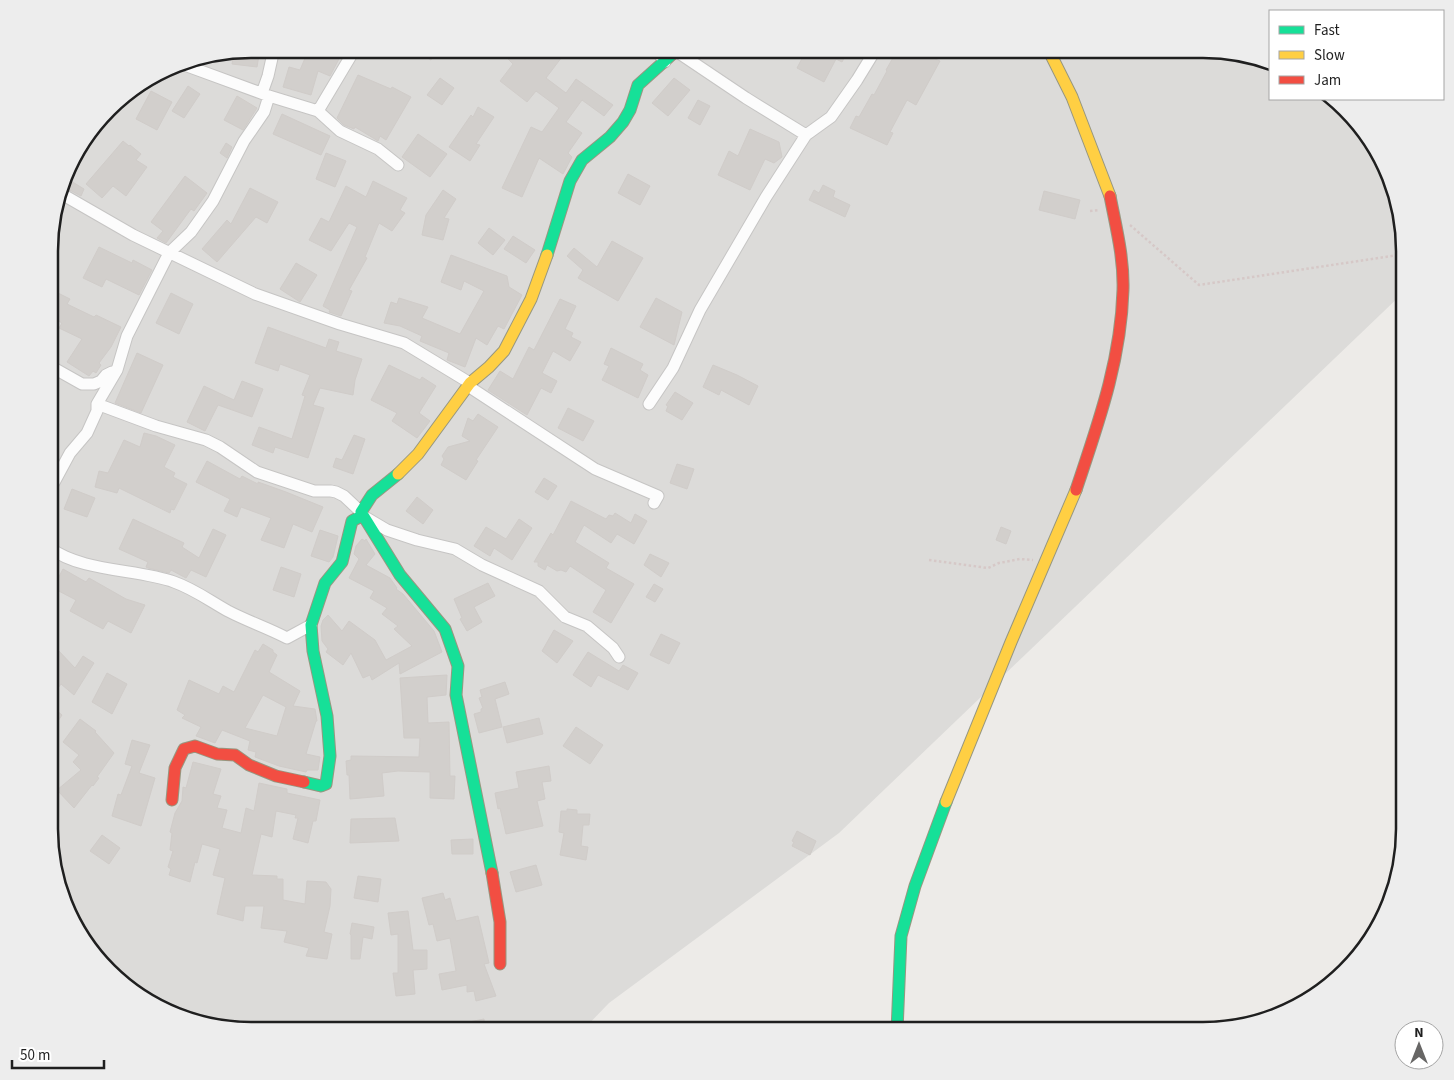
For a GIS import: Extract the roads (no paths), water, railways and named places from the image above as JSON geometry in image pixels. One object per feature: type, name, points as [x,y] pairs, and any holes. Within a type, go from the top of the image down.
[{"type":"street","points":[[57,477],[70,453],[87,433],[97,404],[117,370],[127,336],[169,253],[190,232],[213,201],[244,141],[264,112],[265,94],[272,58]]},
{"type":"street","points":[[318,111],[350,58]]},
{"type":"street","points":[[661,58],[664,62]]},
{"type":"street","points":[[172,800],[175,768],[184,749],[190,747],[198,747],[217,754],[235,755],[249,765],[276,776],[321,786],[326,784],[330,756],[327,716],[312,651],[311,625],[325,583],[342,562],[352,521],[362,514],[372,495],[403,470],[418,454],[469,384],[489,368],[504,351],[522,319],[541,274],[570,182],[582,160],[610,137],[623,122],[630,110],[638,85],[668,58]]},
{"type":"street","points":[[688,58],[746,98],[806,135]]},
{"type":"street","points":[[649,404],[673,368],[700,310],[766,197],[806,135],[831,117],[870,58]]},
{"type":"street","points":[[897,1022],[901,936],[915,886],[942,812],[1011,642],[1075,494],[1108,394],[1117,350],[1123,290],[1121,256],[1113,211],[1101,170],[1072,97],[1052,58]]},
{"type":"street","points":[[191,67],[318,111],[340,131],[378,149],[398,165]]},
{"type":"street","points":[[66,196],[169,253],[255,294],[340,324],[404,343],[469,384],[595,469],[658,496],[654,503]]},
{"type":"street","points":[[57,370],[82,384],[94,384],[117,370]]},
{"type":"street","points":[[97,404],[156,426],[206,440],[220,447],[257,472],[314,491],[336,492],[344,496],[362,514],[387,530],[417,540],[455,549],[539,592],[565,617],[587,626],[613,648],[620,657]]},
{"type":"street","points":[[362,514],[400,575],[445,629],[458,666],[456,695],[493,877],[500,922],[500,964]]},
{"type":"street","points":[[57,552],[69,558],[173,582],[198,593],[230,612],[287,638],[311,625]]}]
